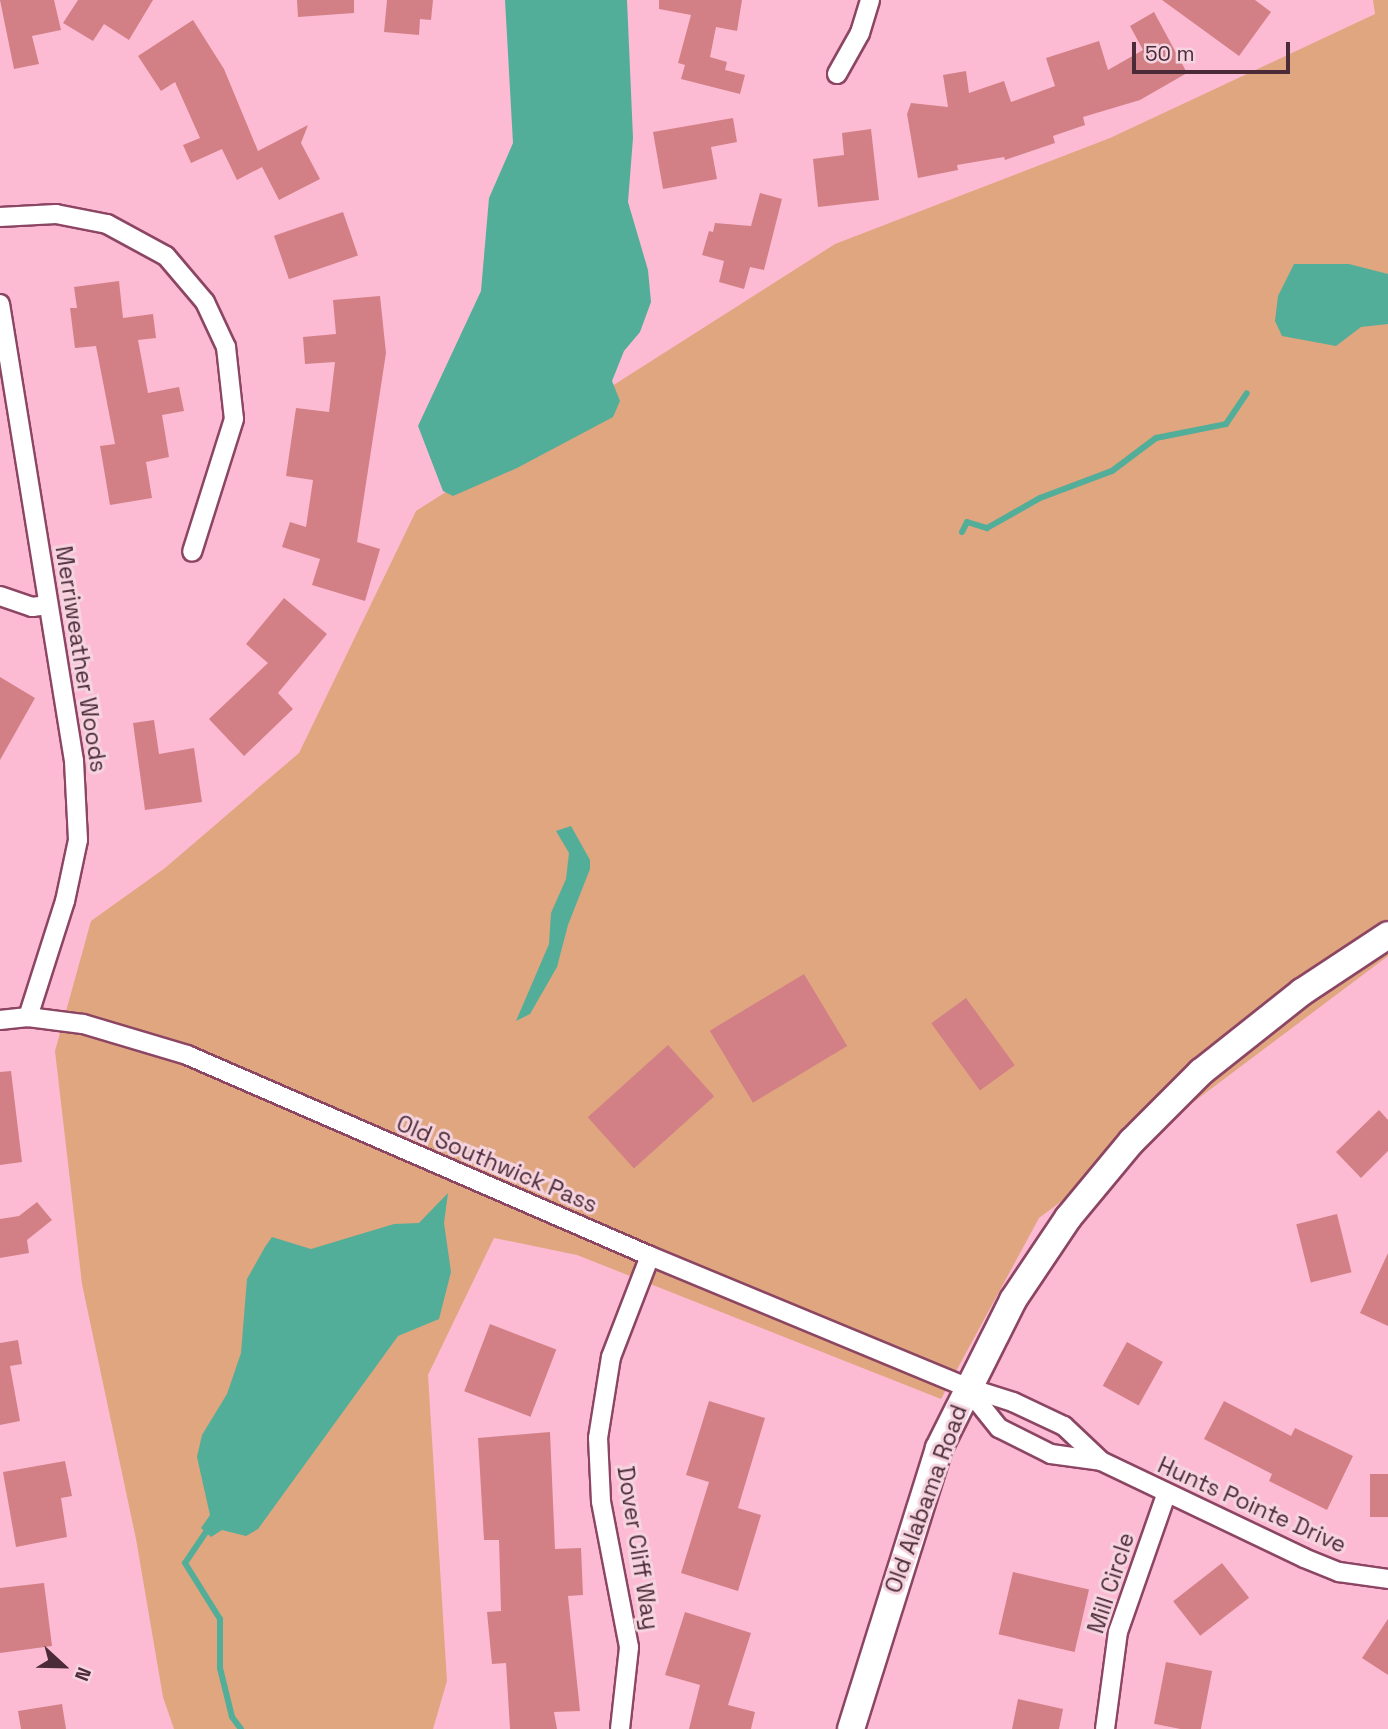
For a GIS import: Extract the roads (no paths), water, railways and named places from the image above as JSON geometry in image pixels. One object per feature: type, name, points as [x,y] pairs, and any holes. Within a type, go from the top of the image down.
[{"type":"main road","name":"Old Alabama Road","points":[[850,1729],[916,1511],[966,1387],[1013,1300],[1068,1218],[1132,1141],[1251,1030],[1388,935]]},
{"type":"street","points":[[836,74],[860,33],[870,0]]},
{"type":"street","points":[[0,217],[56,214],[107,224],[166,256],[205,302],[226,347],[234,419],[192,552]]},
{"type":"street","name":"Merriweather Woods","points":[[0,304],[74,761],[78,840],[65,901],[28,1017]]},
{"type":"street","points":[[0,596],[32,607],[48,605]]},
{"type":"street","name":"Old Southwick Pass","points":[[0,1020],[28,1017],[83,1024],[187,1055],[650,1256],[966,1387]]},
{"type":"street","name":"Dover Cliff Way","points":[[620,1729],[629,1647],[601,1501],[598,1438],[611,1357],[650,1256]]},
{"type":"street","name":"Hunts Pointe Drive","points":[[966,1387],[999,1428],[1051,1454],[1101,1461]]},
{"type":"street","name":"Hunts Pointe Drive","points":[[966,1387],[1013,1402],[1064,1426],[1101,1461],[1166,1495],[1339,1572],[1388,1580]]},
{"type":"street","name":"Mill Circle","points":[[1105,1729],[1118,1632],[1166,1495]]},
{"type":"waterway","points":[[962,532],[967,522],[987,528],[1040,498],[1112,471],[1156,438],[1226,424],[1247,393]]},
{"type":"waterway","points":[[206,1532],[185,1563],[220,1619],[220,1668],[232,1717],[241,1729]]}]
